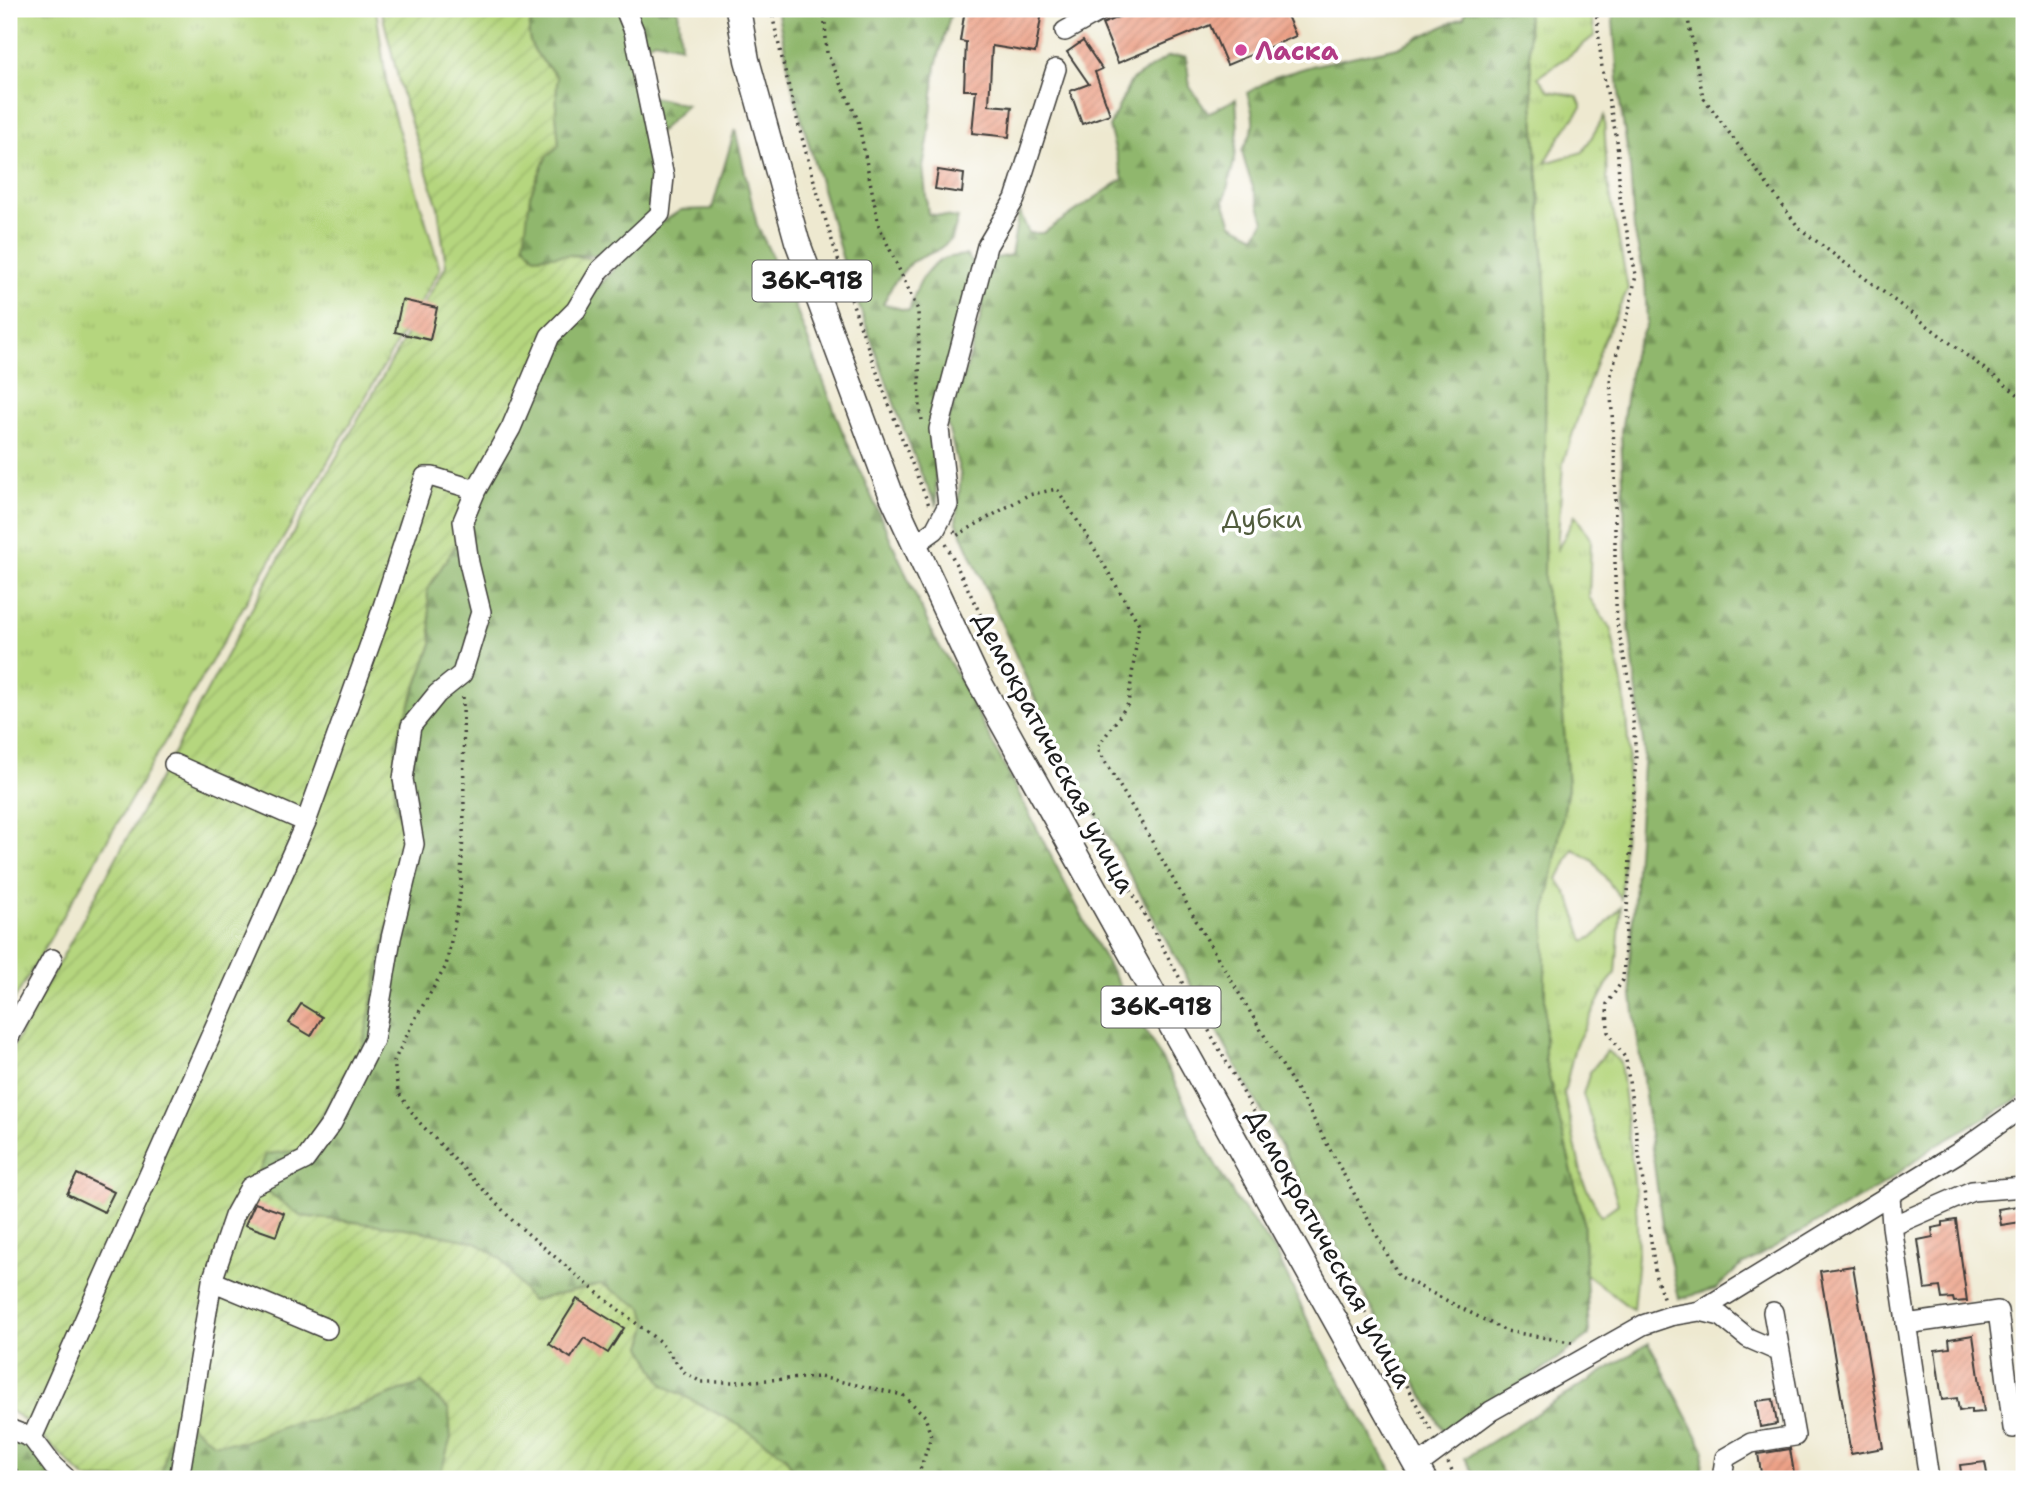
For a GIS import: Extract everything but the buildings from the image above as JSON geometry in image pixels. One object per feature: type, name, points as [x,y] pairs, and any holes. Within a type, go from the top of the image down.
[{"type":"main road","name":"Демократическая улица","points":[[738,9],[747,60],[797,241],[891,494],[914,545],[975,674],[1420,1473]]},
{"type":"street","points":[[179,1479],[212,1281],[234,1216],[250,1187],[305,1160],[332,1123],[374,1040],[391,938],[414,844],[403,779],[411,726],[437,694],[462,674],[481,612],[469,563],[463,522],[476,490],[512,428],[550,336],[576,310],[600,270],[660,214],[664,177],[634,31],[625,9]]},
{"type":"street","points":[[1065,31],[1104,9]]},
{"type":"street","points":[[914,545],[935,530],[948,505],[939,429],[988,246],[1015,199],[1056,69]]},
{"type":"street","points":[[32,1438],[306,822],[378,622],[425,477],[476,490]]},
{"type":"street","points":[[174,764],[306,822]]},
{"type":"street","points":[[9,1037],[52,959]]},
{"type":"street","points":[[1420,1473],[1440,1447],[1491,1411],[1643,1325],[1670,1316],[1700,1311],[1958,1153],[2024,1106]]},
{"type":"street","points":[[1892,1226],[1972,1191],[2024,1187]]},
{"type":"street","points":[[1890,1196],[1892,1226],[1929,1479]]},
{"type":"street","points":[[212,1281],[327,1329]]},
{"type":"street","points":[[1700,1311],[1721,1316],[1748,1338],[1780,1352]]},
{"type":"street","points":[[1906,1324],[1998,1311],[2013,1428]]},
{"type":"street","points":[[1723,1479],[1725,1458],[1751,1443],[1795,1436],[1773,1312]]},
{"type":"street","points":[[9,1429],[32,1438],[52,1466],[67,1479]]},
{"type":"path","points":[[771,9],[788,90],[836,258],[895,423],[941,519],[990,634],[1456,1479]]},
{"type":"path","points":[[824,9],[827,53],[858,120],[878,226],[918,310],[920,410],[923,422]]},
{"type":"path","points":[[1596,9],[1602,68],[1617,140],[1620,198],[1636,275],[1610,378],[1615,464],[1617,623],[1630,687],[1636,755],[1623,980],[1607,1004],[1608,1032],[1626,1059],[1656,1277],[1670,1316]]},
{"type":"path","points":[[1686,9],[1703,97],[1799,228],[2024,399]]},
{"type":"path","points":[[941,519],[956,536],[1028,495],[1057,489],[1084,531],[1139,624],[1128,704],[1097,748],[1307,1107],[1399,1276],[1506,1331],[1603,1348]]},
{"type":"path","points":[[462,674],[464,813],[460,896],[446,966],[394,1061],[398,1092],[418,1121],[514,1222],[660,1342],[684,1373],[701,1382],[820,1377],[903,1395],[925,1416],[931,1437],[917,1479]]},
{"type":"green space","points":[[9,9],[376,9],[388,95],[440,269],[9,1009]]},
{"type":"green space","points":[[381,9],[538,9],[529,29],[529,38],[536,53],[557,77],[556,115],[559,145],[546,157],[530,195],[524,244],[535,257],[570,255],[596,260],[462,535],[427,590],[432,643],[396,742],[394,799],[406,839],[363,1045],[324,1111],[305,1150],[266,1154],[255,1182],[300,1216],[405,1228],[475,1242],[500,1258],[531,1301],[601,1284],[643,1308],[648,1325],[642,1347],[663,1385],[739,1425],[785,1456],[798,1479],[439,1479],[451,1438],[449,1410],[422,1383],[343,1412],[313,1421],[293,1423],[243,1442],[214,1443],[175,1413],[160,1479],[86,1479],[23,1419],[9,1410],[9,1055],[287,544],[446,266],[438,207],[403,98]]},
{"type":"green space","points":[[538,9],[678,9],[681,46],[654,40],[632,54],[630,74],[644,95],[687,105],[651,140],[664,188],[645,224],[611,256],[535,257],[523,244],[530,195],[546,157],[559,145],[556,115],[557,77],[536,53],[529,38],[529,29]]},
{"type":"green space","points":[[777,9],[952,9],[936,66],[923,167],[928,214],[958,218],[952,239],[938,250],[911,262],[893,284],[883,304],[909,311],[921,281],[936,263],[948,257],[966,255],[973,263],[933,432],[937,506],[902,425],[845,267],[793,90]]},
{"type":"green space","name":"Дубки","points":[[1466,9],[1527,9],[1546,300],[1544,584],[1560,671],[1568,788],[1545,914],[1545,1060],[1583,1218],[1589,1335],[1534,1376],[1444,1431],[1360,1288],[1049,730],[956,521],[961,476],[947,423],[981,316],[988,267],[992,259],[1011,255],[1019,211],[1029,233],[1043,233],[1123,179],[1109,127],[1131,81],[1167,57],[1186,56],[1190,87],[1208,113],[1236,99],[1238,129],[1235,158],[1224,201],[1232,224],[1255,236],[1264,222],[1242,151],[1253,122],[1247,93],[1275,77],[1315,65],[1398,47],[1464,17]]},
{"type":"green space","points":[[1527,9],[1590,9],[1595,35],[1538,77],[1549,91],[1577,96],[1582,107],[1545,163],[1583,152],[1604,116],[1607,178],[1628,289],[1602,344],[1563,463],[1557,551],[1575,515],[1591,540],[1589,597],[1611,630],[1624,693],[1629,753],[1621,899],[1593,861],[1573,849],[1558,879],[1571,901],[1584,941],[1595,936],[1621,907],[1616,973],[1607,984],[1575,1046],[1564,1093],[1583,1181],[1601,1216],[1618,1204],[1583,1094],[1590,1072],[1607,1051],[1620,1062],[1636,1198],[1638,1256],[1633,1310],[1586,1274],[1583,1218],[1545,1060],[1545,914],[1568,788],[1560,671],[1544,584],[1546,300]]},
{"type":"green space","points":[[1612,9],[2024,9],[2024,1096],[1938,1144],[1882,1185],[1738,1268],[1716,1289],[1679,1299],[1662,1225],[1629,973],[1644,750],[1629,627],[1621,432],[1633,354],[1647,323],[1645,280],[1634,229],[1630,167],[1620,103]]},
{"type":"green space","points":[[735,129],[757,225],[794,303],[841,428],[935,639],[958,676],[1100,951],[1172,1077],[1206,1148],[1236,1199],[1276,1252],[1308,1321],[1397,1479],[798,1479],[785,1456],[739,1425],[663,1385],[642,1347],[648,1325],[562,1294],[530,1301],[500,1258],[356,1222],[300,1216],[255,1182],[266,1154],[305,1150],[324,1111],[406,839],[394,799],[396,742],[432,644],[427,590],[462,535],[561,329],[646,233],[681,210],[712,209]]},
{"type":"green space","points":[[1649,1343],[1704,1449],[1701,1479],[1477,1479],[1465,1458]]},
{"type":"green space","points":[[422,1383],[449,1410],[451,1438],[439,1479],[160,1479],[174,1412],[271,1431],[293,1423],[313,1421],[343,1412]]},
{"type":"green space","points":[[9,1429],[67,1479],[9,1479]]},
{"type":"place","name":"Ласка","points":[[1241,50]]}]
